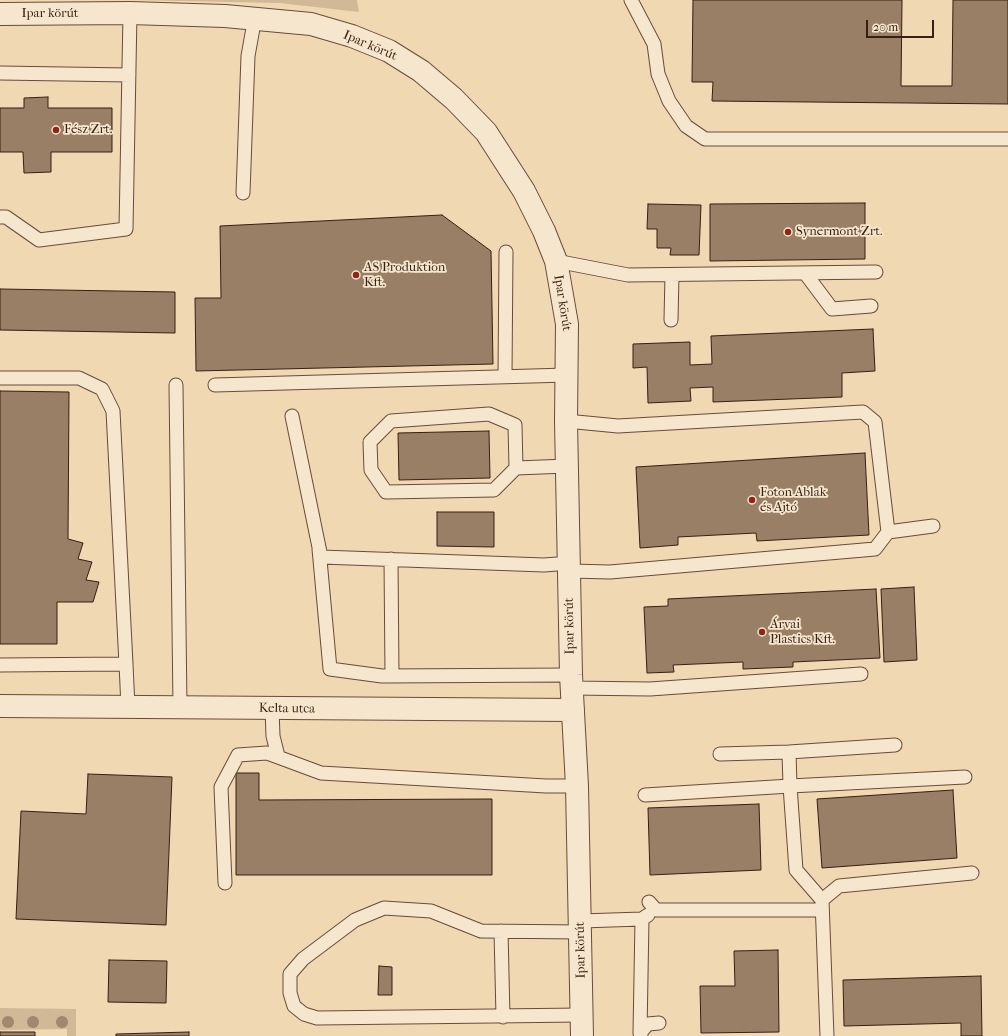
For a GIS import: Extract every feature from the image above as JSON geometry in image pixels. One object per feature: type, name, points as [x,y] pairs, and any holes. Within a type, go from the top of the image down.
[{"type":"street","name":"Ipar körút","points":[[0,14],[130,13],[255,17],[311,24],[352,36],[389,51],[421,71],[454,99],[486,132],[524,191],[544,231],[556,261],[567,324],[566,421],[571,681],[578,786],[582,1025]]},
{"type":"street","name":"Kelta utca","points":[[0,706],[573,710]]},
{"type":"lane","points":[[631,0],[654,44],[658,74],[669,101],[686,126],[705,139],[1008,139]]},
{"type":"lane","points":[[0,217],[6,217],[39,240],[126,229],[130,13]]},
{"type":"lane","points":[[243,193],[248,56],[255,17]]},
{"type":"lane","points":[[0,73],[129,75]]},
{"type":"lane","points":[[505,376],[506,252]]},
{"type":"lane","points":[[556,261],[628,275],[876,272]]},
{"type":"lane","points":[[805,273],[832,309],[871,306]]},
{"type":"lane","points":[[671,320],[672,275]]},
{"type":"lane","points":[[215,385],[567,375]]},
{"type":"lane","points":[[0,378],[79,378],[102,389],[113,411],[128,707]]},
{"type":"lane","points":[[176,385],[180,707]]},
{"type":"lane","points":[[292,416],[321,557],[544,565],[610,572],[875,549],[888,532],[875,422],[863,412],[618,426],[566,421]]},
{"type":"lane","points":[[516,468],[515,425],[489,414],[391,421],[370,442],[371,470],[386,492],[494,490],[516,468],[567,466]]},
{"type":"lane","points":[[888,532],[933,526]]},
{"type":"lane","points":[[319,549],[330,670],[392,676],[571,681],[650,689],[861,674]]},
{"type":"lane","points":[[391,559],[392,676]]},
{"type":"lane","points":[[0,665],[126,664]]},
{"type":"lane","points":[[272,709],[273,736],[278,756]]},
{"type":"lane","points":[[720,754],[789,752],[895,745]]},
{"type":"lane","points":[[789,752],[796,870],[822,905],[827,1036]]},
{"type":"lane","points":[[224,883],[221,786],[238,755],[267,753],[321,773],[546,786],[578,786]]},
{"type":"lane","points":[[645,795],[965,777]]},
{"type":"lane","points":[[641,1034],[642,919],[653,906],[822,905],[839,886],[972,873]]},
{"type":"lane","points":[[582,1025],[503,1017],[317,1018],[304,1014],[294,1006],[290,993],[290,974],[303,959],[355,920],[384,908],[432,911],[481,931],[581,927],[642,919]]},
{"type":"lane","points":[[500,931],[503,1017]]},
{"type":"lane","points":[[641,1034],[648,1024],[659,1023]]},
{"type":"shaded area","points":[[134,0],[357,0],[359,12],[280,3]]},
{"type":"shaded area","points":[[0,1008],[76,1009],[76,1036],[67,1036],[67,1029],[0,1030]]},
{"type":"building","points":[[693,0],[902,0],[901,86],[952,86],[953,0],[1008,0],[1008,104],[712,101],[713,82],[692,82]]},
{"type":"building","name":"Fész Zrt.","points":[[48,97],[48,108],[112,108],[112,152],[51,152],[51,172],[24,173],[23,152],[0,152],[0,108],[24,108],[24,98]]},
{"type":"building","name":"Synermont Zrt.","points":[[865,203],[865,259],[710,261],[710,204]]},
{"type":"building","points":[[648,204],[701,205],[699,255],[670,255],[671,248],[657,248],[657,229],[647,229]]},
{"type":"building","name":"AS Produktion Kft.","points":[[442,215],[491,251],[493,364],[196,371],[195,298],[221,298],[220,226]]},
{"type":"building","points":[[0,289],[175,292],[175,333],[0,330]]},
{"type":"building","points":[[873,329],[875,371],[842,373],[842,397],[713,402],[713,387],[690,388],[691,401],[648,403],[647,367],[633,368],[633,344],[690,342],[690,365],[712,364],[711,336]]},
{"type":"building","points":[[0,391],[69,392],[68,539],[83,543],[78,559],[92,562],[86,580],[99,582],[93,602],[57,602],[57,644],[0,644]]},
{"type":"building","points":[[489,431],[490,478],[399,480],[398,433]]},
{"type":"building","name":"Foton Ablak és Ajtó","points":[[865,453],[869,535],[757,541],[756,533],[678,537],[678,545],[640,548],[636,467]]},
{"type":"building","points":[[437,512],[494,512],[494,547],[437,546]]},
{"type":"building","points":[[914,587],[917,660],[884,662],[881,589]]},
{"type":"building","name":"Árvai Plastics Kft.","points":[[876,589],[880,658],[793,662],[793,667],[743,669],[743,662],[673,665],[674,672],[647,673],[644,607],[668,606],[668,599]]},
{"type":"building","points":[[236,773],[259,773],[259,800],[492,799],[492,875],[236,875]]},
{"type":"building","points":[[88,774],[172,777],[166,925],[16,919],[21,811],[86,814]]},
{"type":"building","points":[[953,790],[957,858],[822,868],[817,799]]},
{"type":"building","points":[[759,804],[761,870],[650,875],[648,808]]},
{"type":"building","points":[[778,950],[779,1032],[701,1033],[700,986],[735,986],[734,951]]},
{"type":"building","points":[[109,960],[167,961],[166,1003],[108,1002]]},
{"type":"building","points":[[379,966],[392,967],[392,995],[378,995]]},
{"type":"building","points":[[981,976],[982,1036],[961,1036],[961,1023],[844,1026],[843,980]]},
{"type":"building","points":[[0,1032],[35,1032],[35,1036],[0,1036]]},
{"type":"building","points":[[189,1032],[189,1036],[116,1036],[116,1034]]},
{"type":"place","name":"Fész Zrt.","points":[[56,130]]},
{"type":"place","name":"Synermont Zrt.","points":[[788,232]]},
{"type":"place","name":"AS Produktion Kft.","points":[[356,275]]},
{"type":"place","name":"Foton Ablak és Ajtó","points":[[752,500]]},
{"type":"place","name":"Árvai Plastics Kft.","points":[[762,632]]}]
